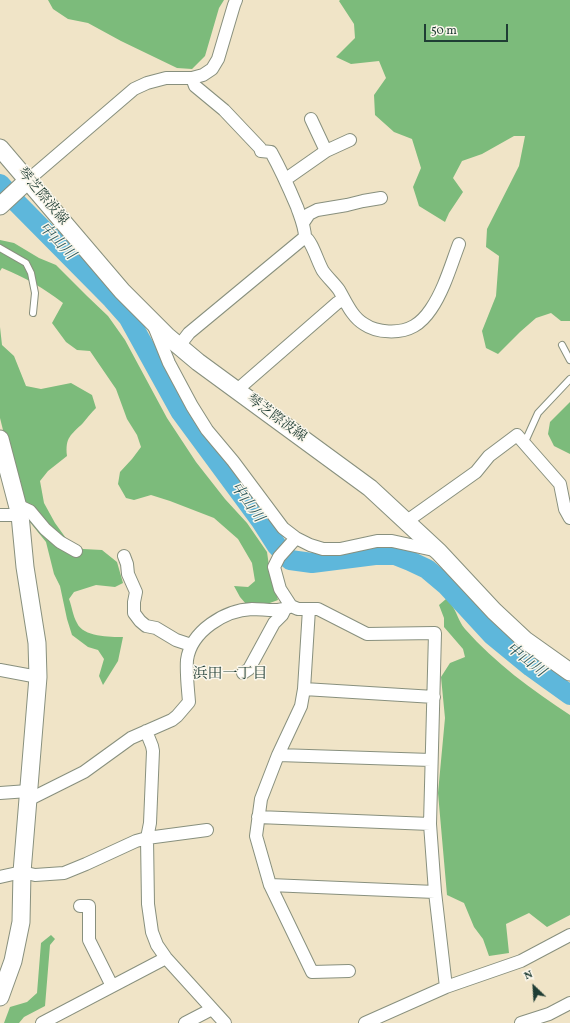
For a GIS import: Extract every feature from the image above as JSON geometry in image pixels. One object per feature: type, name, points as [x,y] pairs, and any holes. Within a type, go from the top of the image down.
[{"type":"main road","name":"琴芝際波線","points":[[0,148],[13,195],[122,291],[179,346],[370,488],[439,552],[494,611],[525,640],[570,672]]},
{"type":"main road","points":[[0,439],[18,510],[36,644],[38,676],[22,872],[21,922],[13,961],[0,997]]},
{"type":"street","points":[[13,195],[134,89],[147,83],[166,78],[192,78],[203,75],[212,69],[218,59],[236,0]]},
{"type":"street","points":[[192,78],[195,86],[224,110],[260,148],[261,151],[271,152],[286,179],[305,232],[305,237],[309,239],[317,260],[324,273],[338,289],[355,316],[364,325],[388,332],[414,326],[424,318],[434,303],[458,244]]},
{"type":"street","points":[[311,119],[326,151]]},
{"type":"street","points":[[286,179],[326,151],[350,140]]},
{"type":"street","points":[[302,223],[308,214],[317,210],[381,198]]},
{"type":"street","points":[[179,346],[189,333],[305,237]]},
{"type":"street","points":[[237,390],[344,299]]},
{"type":"street","points":[[152,321],[169,364],[207,430],[233,461],[292,542],[323,549],[340,549],[377,541],[392,541],[439,552]]},
{"type":"street","points":[[407,521],[476,472],[489,456],[517,435],[560,484],[565,509],[570,518]]},
{"type":"street","points":[[0,515],[18,510],[30,511],[45,529],[60,542],[76,551]]},
{"type":"street","points":[[288,607],[276,578],[274,567],[279,558],[292,542]]},
{"type":"street","points":[[124,556],[128,574],[136,592],[134,613],[146,626],[156,628],[176,640],[191,646]]},
{"type":"street","points":[[243,673],[249,669],[274,623],[288,607]]},
{"type":"street","points":[[0,793],[28,796],[84,772],[131,738],[172,720],[189,702],[187,660],[191,646],[196,638],[220,618],[240,610],[270,610],[288,607],[318,610],[367,634],[435,633],[430,824],[435,892],[446,987]]},
{"type":"street","points":[[309,609],[304,689],[301,706],[278,755],[261,799],[256,836],[270,885],[312,972],[350,971]]},
{"type":"street","points":[[0,670],[38,676]]},
{"type":"street","points":[[304,689],[434,697]]},
{"type":"street","points":[[146,731],[153,750],[150,823],[147,838],[148,904],[152,932],[157,945],[166,958],[225,1023]]},
{"type":"street","points":[[278,755],[431,760]]},
{"type":"street","points":[[258,817],[430,824]]},
{"type":"street","points":[[0,877],[22,872],[35,874],[64,873],[136,841],[147,838],[207,830]]},
{"type":"street","points":[[270,885],[435,892]]},
{"type":"street","points":[[80,906],[89,906],[89,940],[112,986]]},
{"type":"street","points":[[365,1023],[446,987],[521,961],[570,935]]},
{"type":"street","points":[[42,1023],[166,958]]},
{"type":"street","points":[[521,1023],[549,1014],[570,1003]]},
{"type":"street","points":[[185,1023],[212,1009]]},
{"type":"lane","points":[[0,248],[26,263],[31,273],[35,293],[33,314]]},
{"type":"lane","points":[[562,346],[570,360]]},
{"type":"lane","points":[[524,444],[538,413],[570,380]]},
{"type":"green space","points":[[48,0],[224,0],[219,8],[205,56],[192,69],[177,68],[88,23],[68,19],[53,9]]},
{"type":"green space","points":[[570,0],[570,321],[561,321],[551,313],[536,318],[498,354],[486,348],[482,331],[496,296],[499,256],[486,247],[487,229],[519,166],[525,136],[514,136],[482,154],[462,161],[453,178],[463,192],[449,213],[445,222],[419,206],[413,187],[421,168],[412,139],[394,132],[375,115],[374,95],[386,78],[379,61],[351,64],[336,57],[355,38],[354,24],[339,1]]},
{"type":"green space","points":[[0,240],[14,243],[39,258],[56,265],[108,316],[125,340],[167,418],[196,462],[225,499],[247,523],[267,552],[270,573],[278,600],[267,604],[246,604],[240,597],[234,586],[248,587],[255,581],[252,563],[238,539],[214,518],[151,495],[134,500],[126,498],[118,484],[120,472],[141,447],[137,435],[127,419],[116,389],[90,351],[77,350],[66,342],[52,323],[63,303],[26,279],[2,268],[0,271]]},
{"type":"green space","points":[[0,327],[2,345],[14,356],[26,386],[41,389],[71,383],[92,395],[96,408],[68,440],[67,456],[48,471],[40,481],[44,503],[55,523],[68,541],[83,549],[102,550],[117,562],[123,583],[115,587],[96,585],[74,592],[69,599],[80,628],[91,634],[123,637],[118,661],[103,685],[99,676],[104,659],[98,650],[88,647],[72,635],[60,586],[54,574],[46,542],[29,521],[32,508],[19,494],[0,418]]},
{"type":"green space","points":[[570,402],[570,454],[554,446],[548,434],[550,422]]},
{"type":"green space","points":[[446,599],[452,605],[465,629],[501,665],[570,715],[570,915],[547,927],[529,913],[506,924],[509,953],[489,956],[483,939],[474,927],[464,903],[447,895],[438,793],[445,718],[441,677],[450,663],[465,657],[463,649],[444,627],[444,618],[439,605]]},
{"type":"green space","points":[[51,935],[55,939],[50,945],[45,1006],[24,1017],[19,1023],[4,1023],[10,1007],[27,1002],[37,993],[41,943]]},
{"type":"waterway","name":"中山川","points":[[0,184],[128,317],[180,411],[261,521],[277,546],[290,560],[312,563],[375,555],[395,555],[427,569],[446,585],[492,635],[531,667],[570,695]]},
{"type":"district","name":"浜田一丁目","points":[[230,675]]}]
